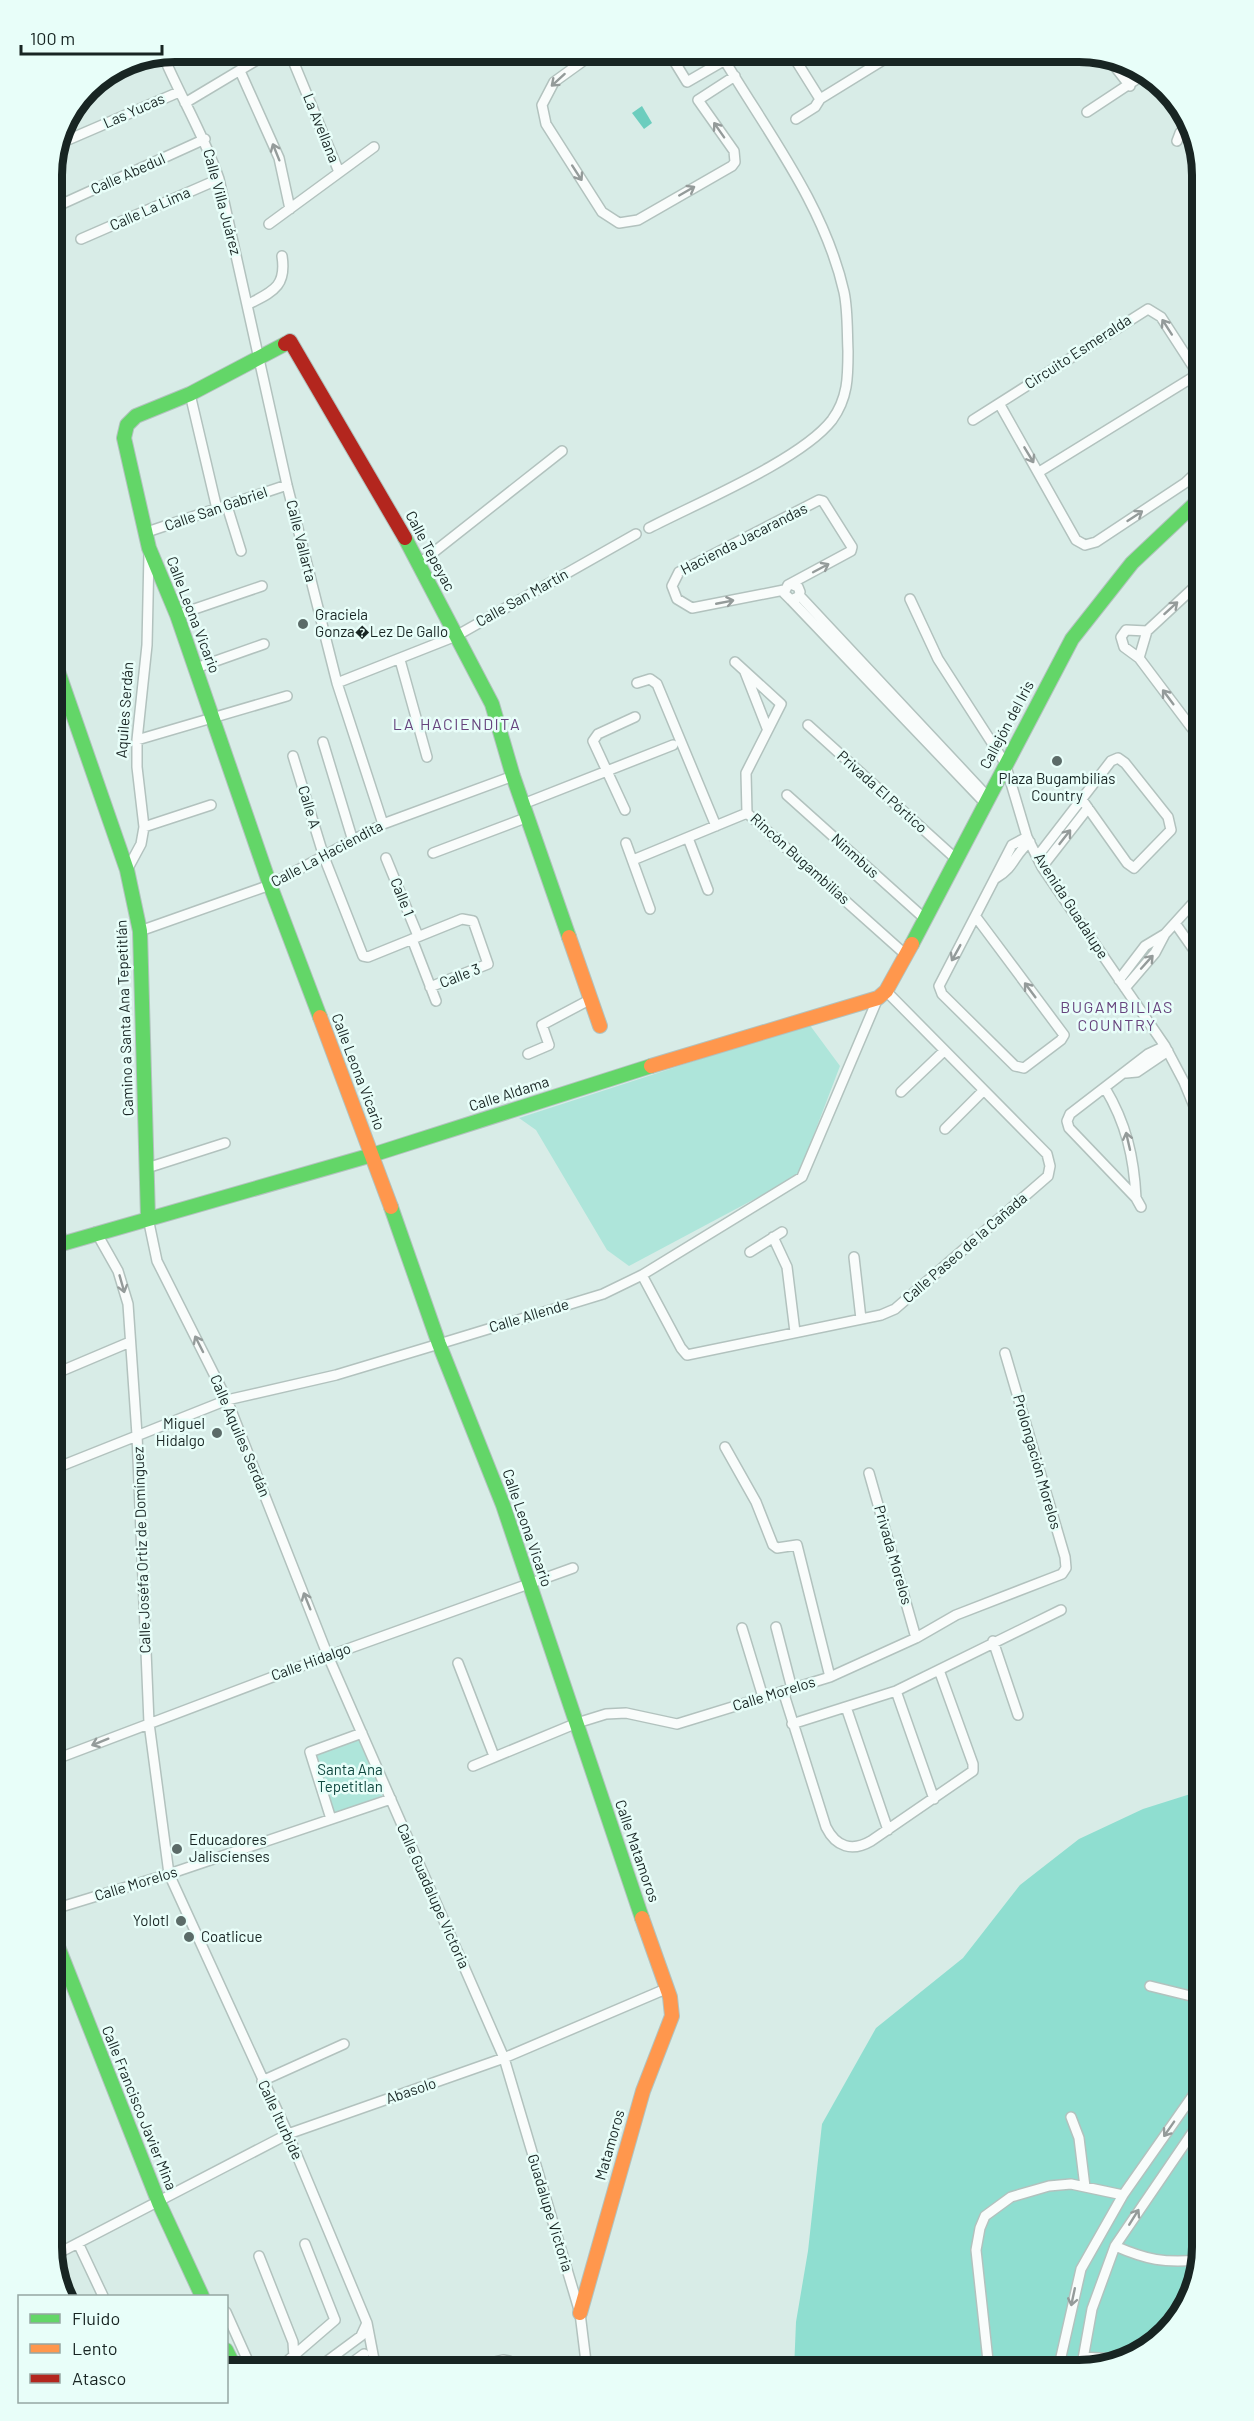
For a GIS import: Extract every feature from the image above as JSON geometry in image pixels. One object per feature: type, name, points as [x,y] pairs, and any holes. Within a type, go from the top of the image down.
[{"type":"street","name":"Calle Villa Juárez","points":[[166,62],[178,92],[205,139],[219,179],[258,359]]},
{"type":"street","points":[[185,103],[254,62]]},
{"type":"street","name":"La Avellana","points":[[294,62],[339,172]]},
{"type":"street","points":[[582,62],[554,82],[542,105],[546,124],[602,212],[609,219],[619,223],[638,220],[728,169],[735,162],[734,151],[698,100],[735,76]]},
{"type":"street","points":[[675,62],[687,82],[714,62]]},
{"type":"street","points":[[649,528],[794,453],[831,420],[848,388],[847,324],[841,283],[821,225],[798,181],[726,62]]},
{"type":"street","points":[[797,62],[820,99]]},
{"type":"street","points":[[796,119],[815,107],[820,99],[880,62]]},
{"type":"street","points":[[1115,67],[1130,86]]},
{"type":"street","points":[[240,71],[279,158],[290,209]]},
{"type":"street","points":[[1087,112],[1139,79]]},
{"type":"street","name":"Las Yucas","points":[[67,140],[178,92]]},
{"type":"street","points":[[1177,141],[1184,130]]},
{"type":"street","name":"Calle Abedul","points":[[62,204],[205,139]]},
{"type":"street","name":"La Avellana","points":[[269,224],[374,147]]},
{"type":"street","name":"Calle La Lima","points":[[81,239],[219,179]]},
{"type":"street","points":[[247,305],[278,286],[283,274],[282,256]]},
{"type":"street","name":"Circuito Esmeralda","points":[[974,420],[1148,309],[1161,317],[1192,364]]},
{"type":"street","name":"Calle Tepeyac","points":[[258,359],[290,341],[420,563],[492,704],[513,776],[600,1026]]},
{"type":"street","points":[[217,509],[190,394],[258,359]]},
{"type":"street","name":"Calle Vallarta","points":[[258,359],[337,683],[383,824]]},
{"type":"street","name":"Circuito Esmeralda","points":[[1039,472],[1192,383]]},
{"type":"street","name":"Calle Leona Vicario","points":[[190,394],[136,416],[125,429],[124,438],[144,533],[177,615],[270,885],[372,1155],[439,1344],[503,1505],[577,1723]]},
{"type":"street","points":[[999,405],[1076,540],[1085,545],[1096,542],[1192,476]]},
{"type":"street","points":[[420,563],[562,451]]},
{"type":"street","name":"Calle San Gabriel","points":[[144,533],[287,485]]},
{"type":"street","name":"Hacienda Jacarandas","points":[[819,500],[823,501],[852,547],[851,551],[788,587],[692,608],[676,598],[672,586],[679,572],[819,500]]},
{"type":"street","points":[[227,506],[241,551]]},
{"type":"street","name":"Callejón del Iris","points":[[882,995],[906,955],[1072,639],[1101,598],[1137,557],[1192,506]]},
{"type":"street","name":"Calle San Martín","points":[[337,683],[456,636],[636,534]]},
{"type":"street","name":"Aquiles Serdán","points":[[127,870],[141,844],[144,827],[137,767],[137,740],[147,645],[150,548]]},
{"type":"street","points":[[177,615],[262,586]]},
{"type":"street","points":[[795,597],[798,587],[788,587],[787,597],[795,597],[986,800]]},
{"type":"street","points":[[1139,658],[1147,631],[1192,589]]},
{"type":"street","name":"Avenida Guadalupe","points":[[910,599],[938,659],[1005,763],[1028,839],[1042,867],[1166,1048],[1192,1100]]},
{"type":"street","points":[[1147,631],[1126,630],[1121,637],[1124,647],[1139,658],[1192,729]]},
{"type":"street","points":[[196,668],[264,644]]},
{"type":"street","points":[[400,660],[427,757]]},
{"type":"street","name":"Rincón Bugambilias","points":[[735,662],[781,704],[746,773],[747,813],[906,955]]},
{"type":"street","points":[[744,672],[767,728]]},
{"type":"street","points":[[638,683],[650,679],[657,684],[716,826]]},
{"type":"street","name":"Camino a Santa Ana Tepetitlán","points":[[62,683],[127,870],[140,931],[148,1218]]},
{"type":"street","points":[[137,740],[287,696]]},
{"type":"street","points":[[625,810],[593,738],[635,717]]},
{"type":"street","name":"Privada El Pórtico","points":[[808,725],[955,858]]},
{"type":"street","points":[[323,742],[353,842]]},
{"type":"street","points":[[433,853],[608,772],[673,745]]},
{"type":"street","name":"Calle A","points":[[293,756],[324,857],[362,954],[365,957],[415,938]]},
{"type":"street","points":[[1042,867],[1111,761],[1118,758],[1125,762],[1172,826],[1169,833],[1134,868],[1127,863],[1085,804]]},
{"type":"street","name":"Calle La Haciendita","points":[[140,931],[270,885],[383,824],[513,776]]},
{"type":"street","name":"Ninmbus","points":[[787,795],[924,918]]},
{"type":"street","points":[[1037,857],[1085,804]]},
{"type":"street","points":[[144,827],[211,805]]},
{"type":"street","points":[[633,860],[747,813]]},
{"type":"street","points":[[688,838],[708,890]]},
{"type":"street","points":[[976,917],[1064,1035],[1061,1040],[1024,1068],[1015,1066],[939,989],[939,984],[996,878],[1009,870],[1028,839]]},
{"type":"street","points":[[626,843],[650,909]]},
{"type":"street","name":"Calle 1","points":[[386,858],[415,938]]},
{"type":"street","points":[[1122,984],[1155,953],[1165,934],[1192,904]]},
{"type":"street","name":"Calle 3","points":[[430,987],[488,964],[474,924],[470,919],[462,919],[415,938],[430,987],[436,1001]]},
{"type":"street","points":[[1175,923],[1192,947]]},
{"type":"street","name":"Calle Aldama","points":[[62,1244],[96,1232],[372,1155],[882,995]]},
{"type":"street","name":"Calle Paseo de la Cañada","points":[[642,1275],[681,1348],[687,1354],[861,1319],[895,1309],[1048,1176],[1050,1166],[1047,1154],[944,1051],[882,995]]},
{"type":"street","name":"Calle Allende","points":[[62,1466],[227,1400],[336,1375],[439,1344],[603,1294],[642,1275],[802,1177],[882,995]]},
{"type":"street","points":[[528,1054],[549,1045],[542,1025],[591,999]]},
{"type":"street","points":[[1141,1207],[1136,1198],[1067,1124],[1070,1114],[1148,1054],[1166,1048]]},
{"type":"street","points":[[901,1092],[944,1051]]},
{"type":"street","points":[[1105,1088],[1118,1110],[1128,1137],[1136,1198]]},
{"type":"street","points":[[945,1129],[983,1091]]},
{"type":"street","points":[[147,1168],[225,1143]]},
{"type":"street","name":"Calle Aquiles Serdán","points":[[148,1218],[157,1261],[227,1400],[328,1656]]},
{"type":"street","name":"Calle Joséfa Ortiz de Domínguez","points":[[96,1232],[118,1271],[128,1304],[137,1435],[148,1723],[169,1874]]},
{"type":"street","points":[[750,1252],[782,1232]]},
{"type":"street","points":[[773,1238],[787,1267],[795,1332]]},
{"type":"street","points":[[854,1257],[861,1319]]},
{"type":"street","points":[[62,1371],[130,1342]]},
{"type":"street","name":"Prolongación Morelos","points":[[1005,1353],[1065,1557],[1065,1571]]},
{"type":"street","points":[[725,1447],[756,1502],[773,1545],[777,1548],[798,1545],[830,1677]]},
{"type":"street","name":"Privada Morelos","points":[[869,1473],[916,1638]]},
{"type":"street","name":"Calle Hidalgo","points":[[62,1757],[328,1656],[573,1568]]},
{"type":"street","name":"Calle Morelos","points":[[473,1766],[577,1723],[621,1713],[677,1724],[830,1677],[916,1638],[956,1614],[1065,1571]]},
{"type":"street","points":[[792,1724],[896,1691],[993,1641],[1060,1610]]},
{"type":"street","points":[[776,1627],[792,1724],[831,1837],[847,1847],[863,1846],[968,1776],[974,1768],[939,1670]]},
{"type":"street","points":[[741,1628],[764,1697]]},
{"type":"street","points":[[993,1641],[1018,1715]]},
{"type":"street","name":"Calle Guadalupe Victoria","points":[[328,1656],[504,2058]]},
{"type":"street","points":[[458,1663],[494,1756]]},
{"type":"street","points":[[896,1691],[934,1799]]},
{"type":"street","points":[[846,1707],[888,1830]]},
{"type":"street","name":"Calle Matamoros","points":[[577,1723],[620,1858],[668,1988]]},
{"type":"street","points":[[331,1819],[310,1752],[362,1733]]},
{"type":"street","name":"Calle Morelos","points":[[62,1907],[169,1874],[391,1799]]},
{"type":"street","name":"Calle Iturbide","points":[[169,1874],[288,2134],[367,2323],[374,2359]]},
{"type":"street","name":"Calle Francisco Javier Mina","points":[[62,1957],[159,2203],[202,2295]]},
{"type":"street","points":[[1150,1986],[1192,1996]]},
{"type":"street","name":"Abasolo","points":[[62,2251],[159,2203],[288,2134],[504,2058],[668,1988]]},
{"type":"street","name":"Matamoros","points":[[580,2313],[643,2091],[670,2025],[672,2007],[668,1988]]},
{"type":"street","points":[[262,2081],[344,2044]]},
{"type":"street","name":"Guadalupe Victoria","points":[[504,2058],[580,2313],[586,2359]]},
{"type":"street","points":[[1060,2360],[1077,2280],[1123,2195],[1192,2097]]},
{"type":"street","points":[[1071,2117],[1079,2138],[1085,2187]]},
{"type":"street","points":[[1098,2358],[1084,2357],[1092,2309],[1115,2246],[1192,2133]]},
{"type":"street","points":[[988,2360],[976,2250],[985,2216],[1011,2197],[1035,2188],[1060,2184],[1123,2195]]},
{"type":"street","points":[[78,2243],[103,2295]]},
{"type":"street","points":[[294,2358],[335,2320],[305,2244]]},
{"type":"street","points":[[1115,2246],[1156,2261],[1191,2260]]},
{"type":"street","points":[[259,2256],[293,2342],[294,2358]]},
{"type":"street","points":[[228,2316],[247,2359]]},
{"type":"street","points":[[330,2359],[361,2336],[367,2323]]},
{"type":"street","points":[[357,2359],[364,2354]]},
{"type":"green space","points":[[809,1024],[840,1066],[798,1176],[629,1266],[607,1250],[536,1130],[519,1118]]},
{"type":"green space","name":"Santa Ana Tepetitlan","points":[[359,1736],[384,1795],[335,1814],[313,1753]]},
{"type":"shaded area","points":[[642,106],[652,123],[644,129],[632,113]]},
{"type":"shaded area","points":[[1192,1793],[1192,2254],[1186,2283],[1173,2309],[1159,2326],[1136,2344],[1123,2351],[1094,2359],[794,2360],[796,2322],[808,2251],[822,2124],[876,2028],[963,1958],[1020,1885],[1079,1839],[1143,1809]]},
{"type":"traffic: fast","points":[[285,344],[190,394],[136,416],[127,425],[124,438],[149,548],[177,615],[270,885],[320,1017]]},
{"type":"traffic: fast","points":[[912,944],[1072,639],[1132,563],[1192,506]]},
{"type":"traffic: fast","points":[[405,538],[492,704],[513,776],[569,937]]},
{"type":"traffic: fast","points":[[62,683],[127,870],[140,931],[148,1218]]},
{"type":"traffic: fast","points":[[62,1244],[372,1155],[651,1066]]},
{"type":"traffic: fast","points":[[391,1207],[439,1344],[503,1505],[642,1918]]},
{"type":"traffic: fast","points":[[62,1957],[159,2203],[202,2295]]},
{"type":"traffic: fast","points":[[228,2354],[231,2359]]},
{"type":"traffic: slow","points":[[569,937],[600,1026]]},
{"type":"traffic: slow","points":[[651,1066],[878,998],[886,991],[912,944]]},
{"type":"traffic: slow","points":[[320,1017],[391,1207]]},
{"type":"traffic: slow","points":[[580,2313],[643,2091],[672,2016],[670,1997],[642,1918]]},
{"type":"traffic: jam","points":[[285,344],[290,341],[405,538]]},
{"type":"place","name":"Graciela Gonza�Lez De Gallo","points":[[303,624]]},
{"type":"place","name":"Plaza Bugambilias Country","points":[[1057,761]]},
{"type":"place","name":"Miguel Hidalgo","points":[[217,1433]]},
{"type":"place","name":"Educadores Jaliscienses","points":[[177,1849]]},
{"type":"place","name":"Yolotl","points":[[181,1921]]},
{"type":"place","name":"Coatlicue","points":[[189,1937]]},
{"type":"district","name":"LA HACIENDITA","points":[[457,724]]},
{"type":"district","name":"BUGAMBILIAS COUNTRY","points":[[1117,1016]]}]
